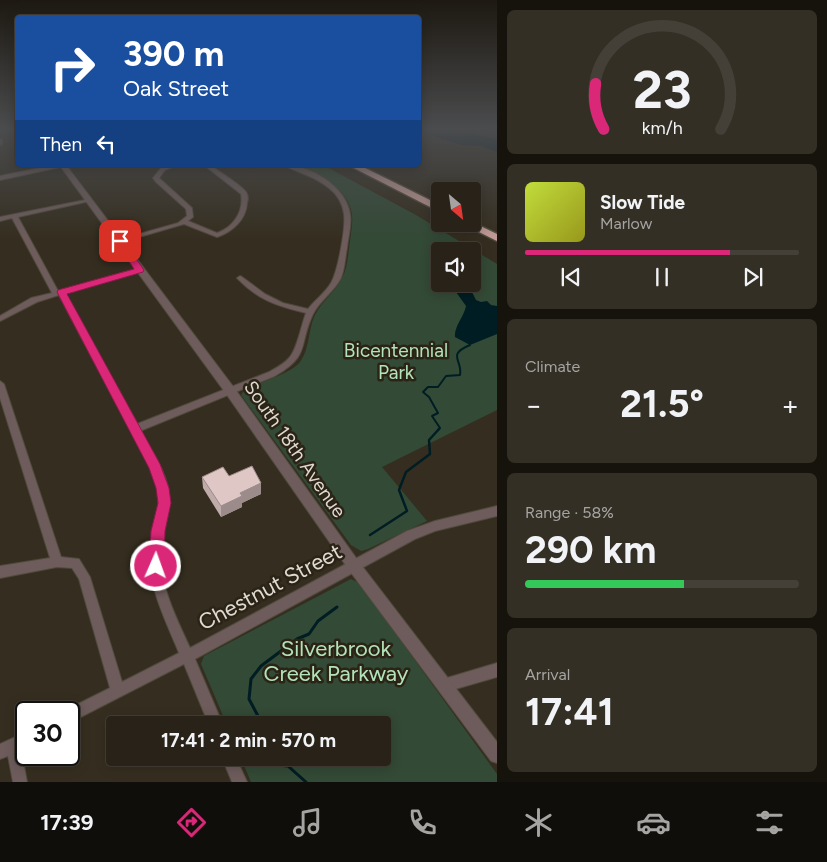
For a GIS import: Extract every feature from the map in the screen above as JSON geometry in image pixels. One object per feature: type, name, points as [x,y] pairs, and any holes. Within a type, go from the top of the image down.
[{"type":"highway","points":[[356,167],[431,204]]},
{"type":"highway","points":[[374,167],[431,196]]},
{"type":"highway","points":[[481,220],[497,228]]},
{"type":"highway","points":[[481,230],[497,238]]},
{"type":"street","points":[[0,178],[54,167]]},
{"type":"street","name":"South 18th Avenue","points":[[65,167],[231,392],[354,566],[497,755]]},
{"type":"street","points":[[120,241],[171,227],[184,222],[190,217],[189,208],[158,182],[156,178],[163,169],[168,167]]},
{"type":"street","points":[[184,222],[217,235],[223,234],[235,225],[244,210],[244,193],[210,167]]},
{"type":"street","points":[[135,429],[231,392],[287,367],[296,357],[302,345],[310,312],[335,282],[341,270],[347,214],[344,203],[331,186],[317,177],[292,167]]},
{"type":"street","points":[[0,219],[88,200]]},
{"type":"street","points":[[14,216],[59,293],[155,467],[163,488],[164,503],[158,531],[155,561],[162,597],[212,716]]},
{"type":"street","points":[[0,319],[18,307],[140,270]]},
{"type":"street","points":[[240,278],[262,296],[281,305],[310,312]]},
{"type":"street","points":[[0,384],[57,562]]},
{"type":"street","name":"Chestnut Street","points":[[80,710],[186,656],[411,535],[435,526],[497,511]]},
{"type":"street","points":[[0,572],[57,562],[75,563],[84,577],[118,691]]},
{"type":"street","points":[[445,685],[497,670]]},
{"type":"street","points":[[6,749],[20,782]]},
{"type":"street","points":[[233,766],[240,782]]},
{"type":"green space","name":"Bicentennial Park","points":[[299,167],[327,167],[431,224],[431,232],[444,232],[461,242],[431,242],[431,292],[481,292],[481,254],[497,264],[497,410],[382,467],[427,521],[361,551],[351,545],[241,395],[251,387],[286,372],[300,362],[306,351],[315,315],[344,274],[347,265],[352,214],[345,196],[339,189],[323,178]]},
{"type":"green space","name":"Silverbrook Creek Parkway","points":[[351,579],[357,582],[367,594],[497,774],[497,782],[251,782],[244,766],[391,766],[391,716],[223,716],[201,664],[204,656]]},
{"type":"water","points":[[456,292],[472,292],[476,300],[481,302],[487,301],[491,305],[497,306],[497,334],[470,345],[455,337],[456,329],[466,306]]},
{"type":"building","points":[[252,466],[261,483],[240,493],[242,496],[221,506],[202,477],[223,467],[229,476]]},
{"type":"waterway","points":[[439,429],[432,416],[438,413],[429,397],[423,392],[428,387],[438,387],[446,376],[460,375],[457,355],[470,345]]},
{"type":"waterway","points":[[370,535],[407,511],[399,490],[406,472],[430,454],[429,440],[439,429]]},
{"type":"waterway","points":[[258,716],[249,699],[251,679],[261,666],[297,639],[309,634],[318,621],[337,607]]},
{"type":"waterway","points":[[288,766],[306,782]]},
{"type":"route","points":[[120,241],[140,270],[62,292],[155,467],[163,488],[164,503],[158,531],[156,566]]}]
